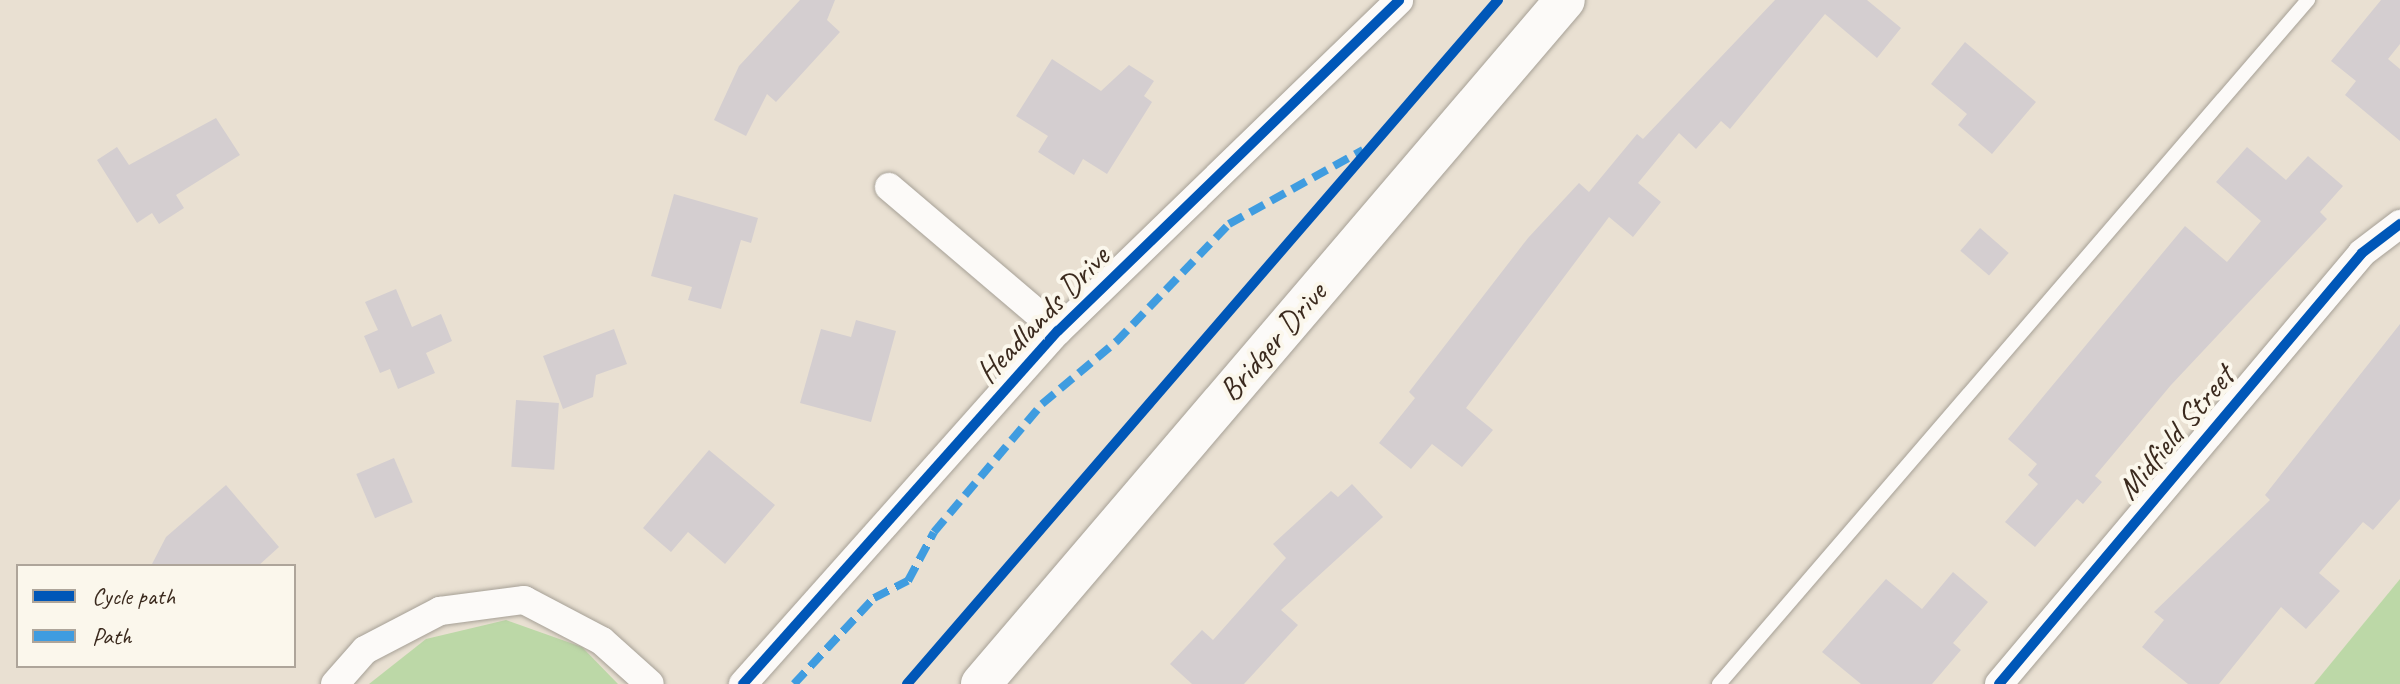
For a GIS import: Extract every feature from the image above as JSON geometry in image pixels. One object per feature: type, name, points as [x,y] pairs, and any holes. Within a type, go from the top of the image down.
[{"type":"main road","name":"Bridger Drive","points":[[981,684],[1565,0]]},
{"type":"street","name":"Headlands Drive","points":[[743,684],[1058,331],[1399,0]]},
{"type":"street","points":[[889,187],[1058,331]]},
{"type":"street","name":"Midfield Street","points":[[1999,684],[2362,253],[2400,224]]},
{"type":"street","points":[[335,684],[365,650],[440,611],[524,600],[602,641],[650,684]]},
{"type":"lane","points":[[1719,684],[2308,0]]},
{"type":"green space","points":[[2400,579],[2400,684],[2314,684]]},
{"type":"green space","points":[[506,620],[582,647],[618,684],[369,684],[426,639]]},
{"type":"building","points":[[800,0],[835,0],[827,20],[840,32],[776,102],[767,94],[746,136],[714,120],[739,66]]},
{"type":"building","points":[[1775,0],[1867,0],[1901,28],[1877,58],[1825,14],[1730,129],[1721,121],[1696,149],[1679,133],[1638,183],[1661,202],[1633,237],[1609,217],[1466,408],[1493,430],[1462,467],[1432,444],[1411,469],[1379,443],[1415,398],[1409,392],[1528,238],[1579,183],[1589,192],[1637,134],[1643,139]]},
{"type":"building","points":[[2381,0],[2400,0],[2400,44],[2388,59],[2400,69],[2400,141],[2345,95],[2356,81],[2331,61]]},
{"type":"building","points":[[1965,42],[2036,102],[1992,154],[1958,125],[1967,114],[1931,84]]},
{"type":"building","points":[[1052,59],[1101,91],[1129,65],[1154,81],[1144,96],[1152,102],[1107,174],[1083,159],[1074,175],[1038,152],[1048,136],[1016,116]]},
{"type":"building","points":[[216,118],[240,155],[176,195],[184,208],[159,224],[152,213],[137,223],[97,160],[117,147],[129,165]]},
{"type":"building","points":[[2247,147],[2286,180],[2308,156],[2343,186],[2320,212],[2327,219],[2171,385],[2095,476],[2102,482],[2083,504],[2077,499],[2035,547],[2005,522],[2038,484],[2028,475],[2037,464],[2008,439],[2185,226],[2227,262],[2261,221],[2216,182]]},
{"type":"building","points":[[674,194],[758,218],[751,243],[741,240],[721,309],[688,300],[692,287],[651,276]]},
{"type":"building","points":[[1980,228],[2009,253],[1989,276],[1960,251]]},
{"type":"building","points":[[396,289],[412,327],[441,314],[452,341],[426,353],[435,373],[398,389],[390,369],[380,373],[364,336],[378,330],[365,302]]},
{"type":"building","points":[[856,320],[896,331],[871,422],[800,403],[821,329],[851,337]]},
{"type":"building","points":[[2400,324],[2400,499],[2373,530],[2363,522],[2319,573],[2340,591],[2306,629],[2281,607],[2219,684],[2188,684],[2142,647],[2164,620],[2154,612],[2270,500],[2265,495]]},
{"type":"building","points":[[614,329],[627,364],[596,375],[593,397],[563,409],[543,356]]},
{"type":"building","points":[[516,400],[559,403],[554,470],[511,467]]},
{"type":"building","points":[[709,450],[775,505],[725,564],[688,532],[671,552],[643,528]]},
{"type":"building","points":[[394,458],[413,502],[375,518],[356,474]]},
{"type":"building","points":[[1352,484],[1383,517],[1281,610],[1298,625],[1244,684],[1192,684],[1170,664],[1202,630],[1213,640],[1286,558],[1273,544],[1331,491],[1338,497]]},
{"type":"building","points":[[226,485],[279,547],[260,564],[152,564],[166,537]]},
{"type":"building","points":[[1953,572],[1988,602],[1953,643],[1961,650],[1932,684],[1861,684],[1822,652],[1886,579],[1922,609]]},
{"type":"marked path","points":[[794,684],[874,598],[908,581],[934,532],[1042,404],[1116,342],[1229,224],[1363,150]]},
{"type":"cycle path","points":[[743,684],[1058,331],[1399,0]]},
{"type":"cycle path","points":[[907,684],[1498,0]]},
{"type":"cycle path","points":[[1999,684],[2362,253],[2400,224]]}]
